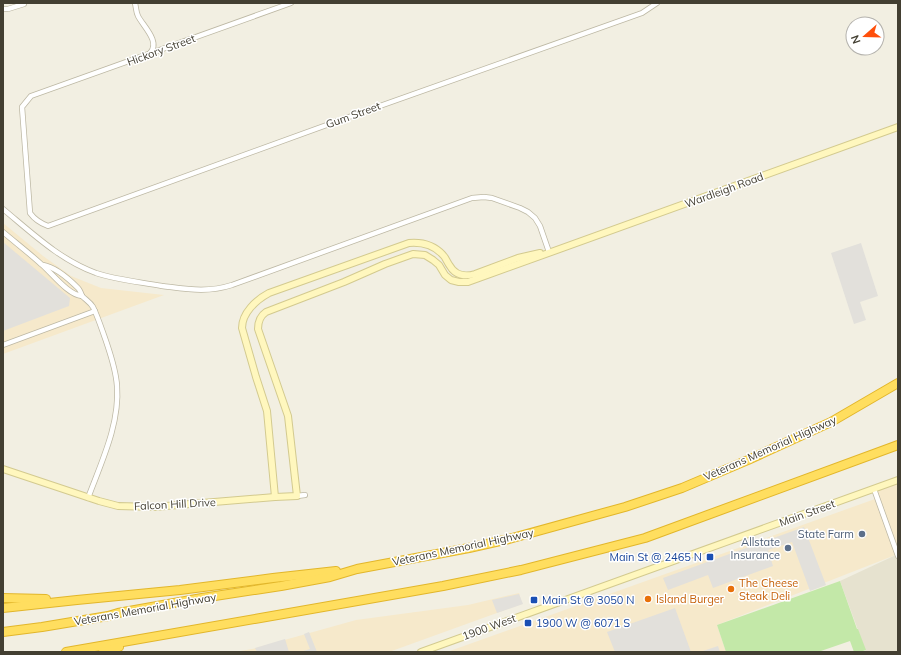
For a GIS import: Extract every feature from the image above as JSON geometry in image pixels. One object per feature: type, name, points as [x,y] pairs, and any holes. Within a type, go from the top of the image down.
[{"type":"highway","name":"Veterans Memorial Highway","points":[[3,632],[108,616],[202,598],[330,577],[357,569],[509,539],[625,507],[675,490],[748,460],[831,422],[898,383]]},
{"type":"highway","points":[[66,652],[443,586],[521,570],[645,538],[898,445]]},
{"type":"highway","points":[[3,608],[180,590],[357,569]]},
{"type":"highway","points":[[3,598],[77,600]]},
{"type":"highway","points":[[103,652],[149,637]]},
{"type":"main road","name":"Wardleigh Road","points":[[549,252],[898,127]]},
{"type":"main road","points":[[275,497],[267,411],[242,328],[242,322],[245,315],[256,301],[269,293],[409,243],[418,243],[432,247],[443,255],[453,270],[459,274],[467,276],[526,256],[549,252]]},
{"type":"main road","points":[[297,496],[288,416],[258,329],[259,320],[263,314],[269,310],[344,282],[373,268],[409,255],[421,254],[429,257],[436,262],[448,278],[455,282],[462,283],[549,252]]},
{"type":"main road","name":"Falcon Hill Drive","points":[[3,469],[88,498],[118,506],[154,506],[297,496]]},
{"type":"main road","name":"Main Street","points":[[535,611],[898,480]]},
{"type":"main road","name":"1900 West","points":[[421,652],[535,611]]},
{"type":"street","points":[[3,9],[8,9],[24,3]]},
{"type":"street","points":[[135,3],[137,14],[154,42],[154,50],[149,54]]},
{"type":"street","name":"Hickory Street","points":[[31,96],[291,3]]},
{"type":"street","name":"Gum Street","points":[[31,96],[22,107],[30,213],[35,220],[48,226],[331,123],[642,13],[657,3]]},
{"type":"street","points":[[3,209],[52,250],[87,269],[115,278],[190,290],[212,290],[232,285],[472,198],[480,197],[492,198],[524,210],[535,218],[540,226],[549,252]]},
{"type":"street","points":[[3,232],[42,265],[52,267],[78,288],[82,296],[89,302],[94,311],[114,368],[117,386],[117,399],[113,428],[88,498]]},
{"type":"street","points":[[3,345],[94,311]]},
{"type":"street","points":[[874,489],[898,556]]},
{"type":"street","name":"Falcon Hill Drive","points":[[297,496],[304,495]]},
{"type":"shaded area","points":[[3,223],[43,256],[71,276],[101,288],[164,295],[3,354]]},
{"type":"shaded area","points":[[3,242],[70,298],[69,306],[3,331]]},
{"type":"shaded area","points":[[861,243],[878,296],[860,302],[866,320],[854,324],[831,253]]},
{"type":"shaded area","points":[[898,480],[898,554],[717,625],[726,652],[447,652],[875,499],[892,533],[876,488]]},
{"type":"shaded area","points":[[804,527],[826,585],[810,591],[792,542],[768,550],[773,566],[713,588],[708,575],[668,590],[663,578]]},
{"type":"shaded area","points":[[898,554],[898,652],[866,652],[840,581]]},
{"type":"shaded area","points":[[519,593],[522,604],[389,652],[234,652],[252,649],[356,620],[468,605]]},
{"type":"shaded area","points":[[519,594],[523,604],[497,613],[492,600]]},
{"type":"shaded area","points":[[675,608],[691,652],[615,652],[607,632]]},
{"type":"shaded area","points":[[309,632],[317,652],[300,652],[310,649],[304,634]]},
{"type":"shaded area","points":[[285,639],[289,652],[257,652],[255,648]]},
{"type":"shaded area","points":[[718,646],[720,652],[700,652]]},
{"type":"green space","points":[[840,581],[866,650],[854,652],[850,641],[818,652],[726,652],[717,625]]},
{"type":"place","name":"State Farm","points":[[862,534]]},
{"type":"place","name":"Allstate Insurance","points":[[788,548]]},
{"type":"place","name":"Main St @ 2465 N","points":[[710,557]]},
{"type":"place","name":"The Cheese Steak Deli","points":[[731,589]]},
{"type":"place","name":"Island Burger","points":[[648,599]]},
{"type":"place","name":"Main St @ 3050 N","points":[[534,600]]},
{"type":"place","name":"1900 W @ 6071 S","points":[[528,623]]}]
